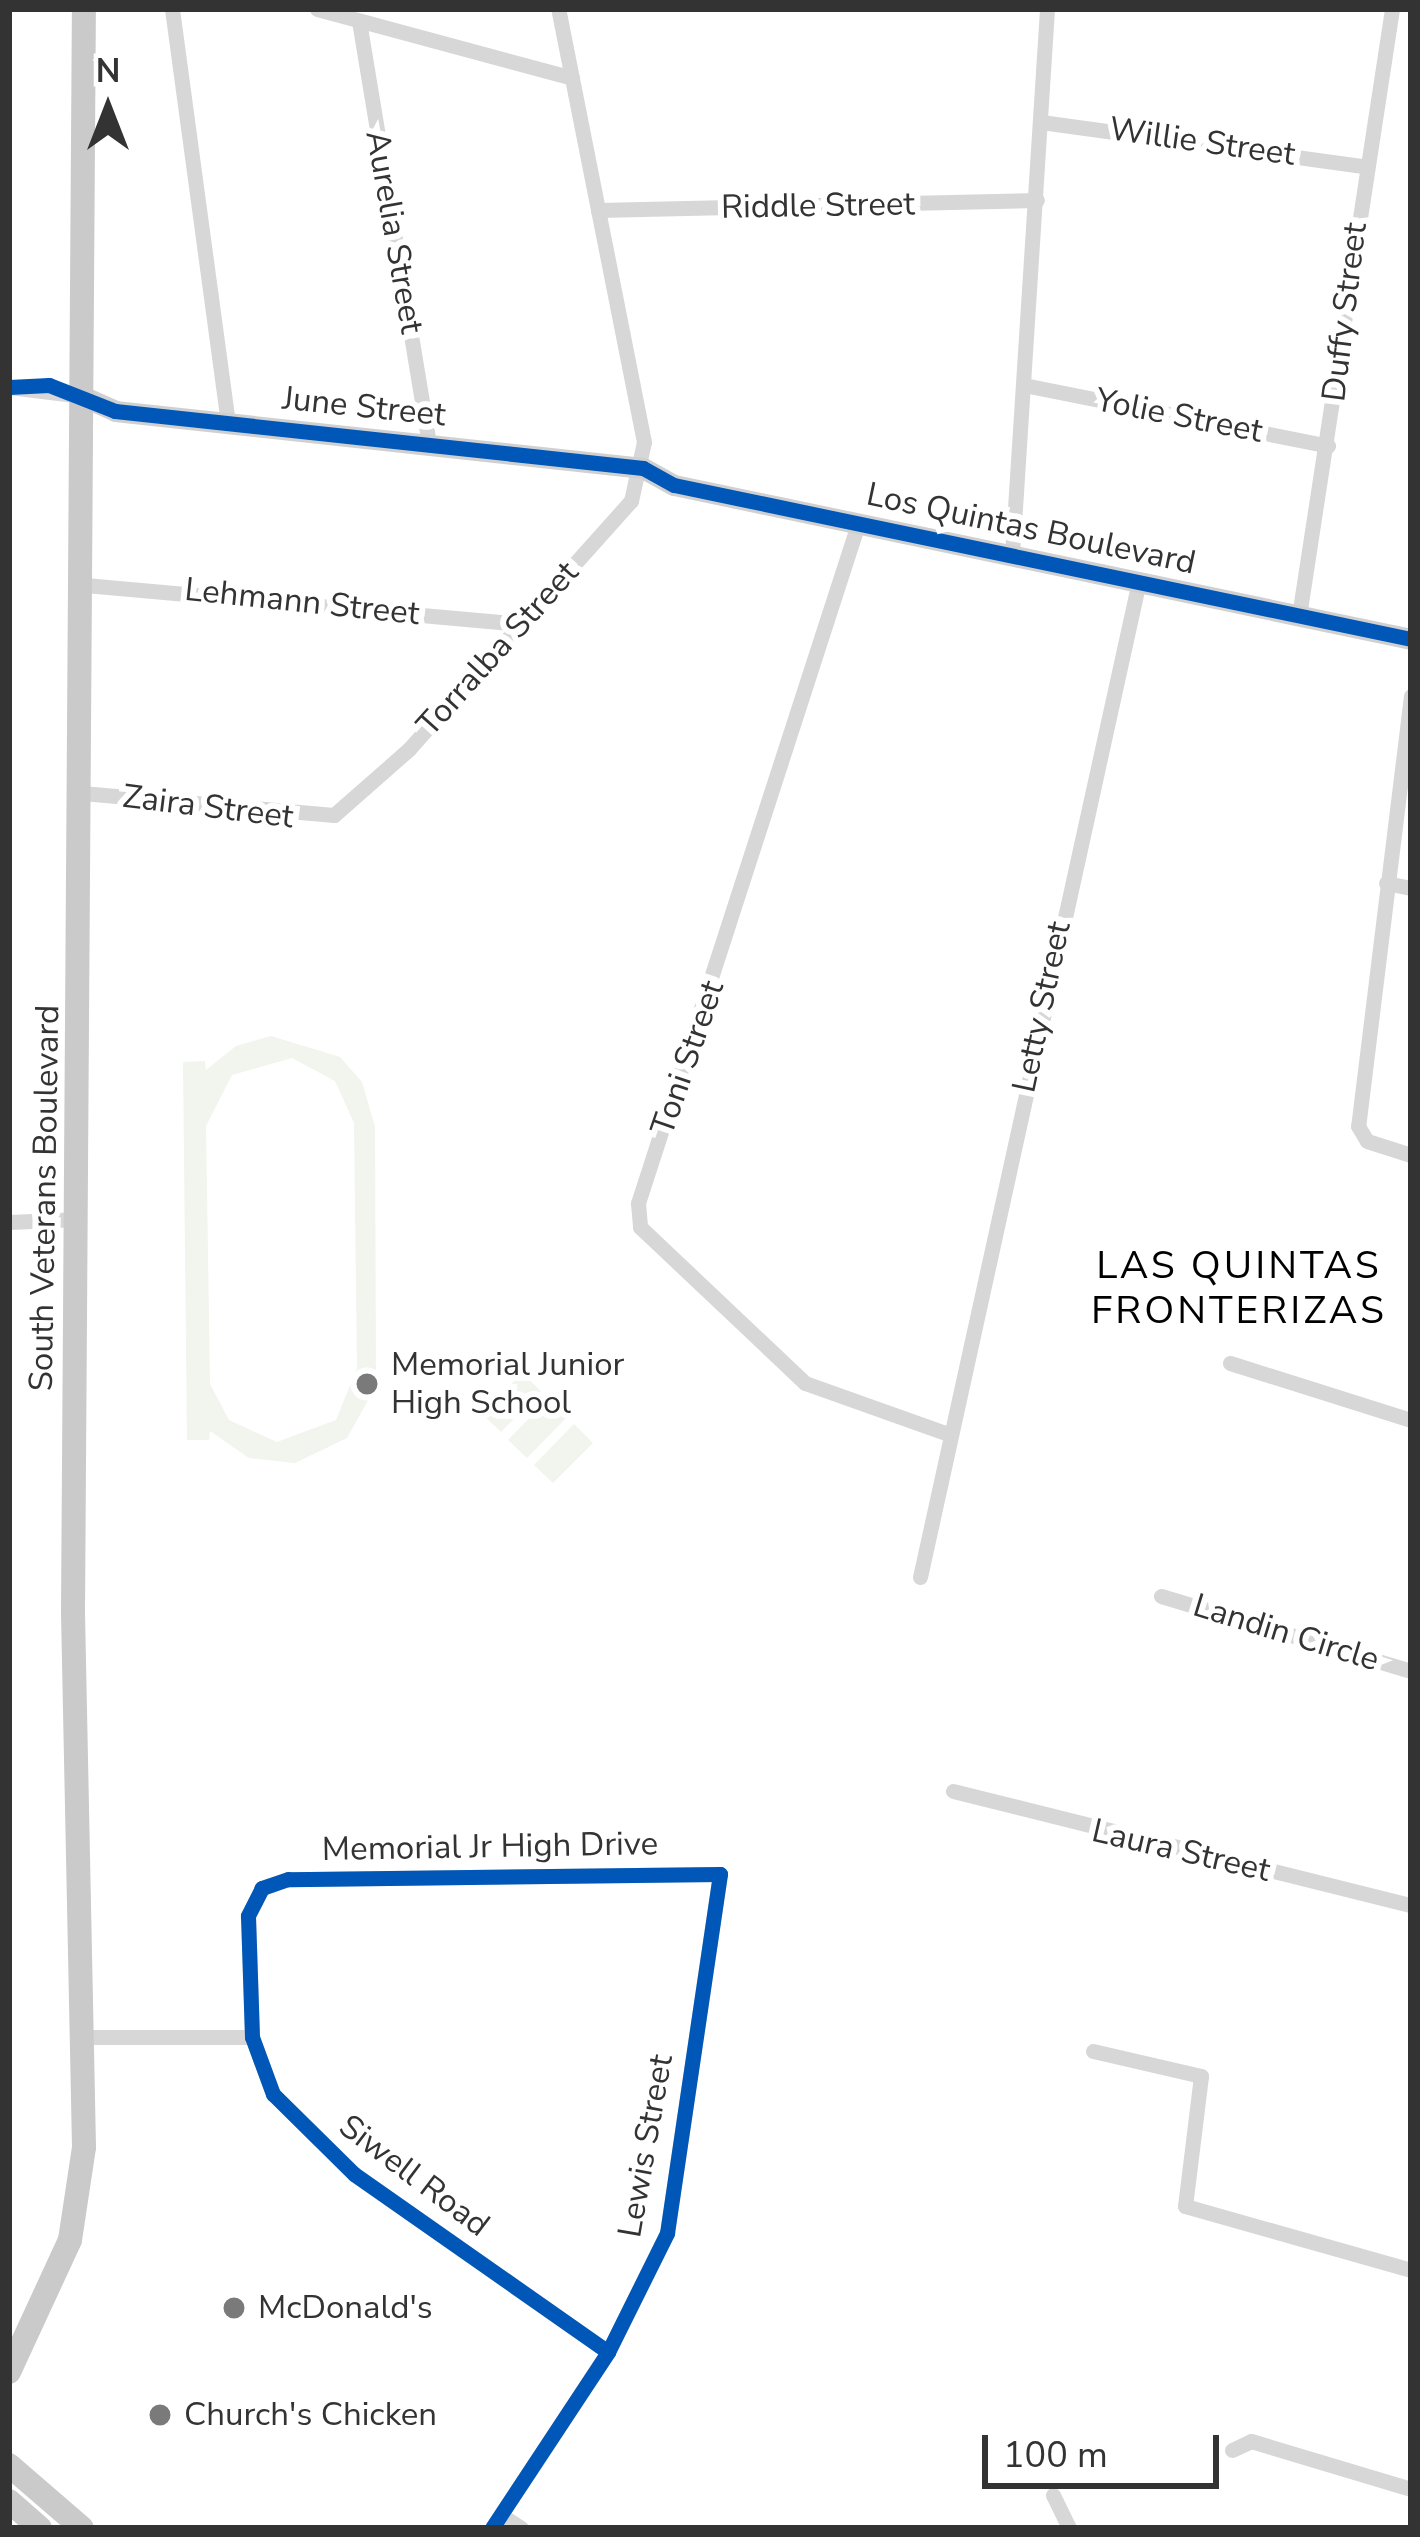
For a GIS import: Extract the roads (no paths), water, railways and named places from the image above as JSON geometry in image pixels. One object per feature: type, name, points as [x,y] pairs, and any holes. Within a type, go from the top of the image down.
[{"type":"main road","name":"South Veterans Boulevard","points":[[9,2372],[79,2196],[84,9]]},
{"type":"main road","points":[[9,2465],[82,2528]]},
{"type":"main road","points":[[9,2501],[40,2528]]},
{"type":"street","points":[[172,9],[228,423]]},
{"type":"street","points":[[317,9],[572,78]]},
{"type":"street","points":[[558,9],[643,468]]},
{"type":"street","points":[[1012,555],[1029,386],[1047,9]]},
{"type":"street","name":"Duffy Street","points":[[1299,616],[1328,446],[1363,166],[1392,9]]},
{"type":"street","name":"Aurelia Street","points":[[359,22],[429,443]]},
{"type":"street","name":"Willie Street","points":[[1041,122],[1363,166]]},
{"type":"street","name":"Riddle Street","points":[[598,210],[1037,200]]},
{"type":"street","name":"Yolie Street","points":[[1029,386],[1328,446]]},
{"type":"street","points":[[9,387],[82,396]]},
{"type":"street","name":"June Street","points":[[82,396],[115,411],[643,468]]},
{"type":"street","name":"Los Quintas Boulevard","points":[[643,468],[674,485],[1411,639]]},
{"type":"street","name":"Torralba Street","points":[[334,815],[409,749],[631,501],[643,468]]},
{"type":"street","name":"Toni Street","points":[[858,524],[638,1203],[640,1227],[805,1383],[951,1435]]},
{"type":"street","name":"Letty Street","points":[[920,1576],[1139,581]]},
{"type":"street","name":"Lehmann Street","points":[[85,585],[520,624]]},
{"type":"street","points":[[1411,696],[1407,775],[1397,805],[1386,883],[1358,1126],[1367,1141],[1411,1155]]},
{"type":"street","name":"Zaira Street","points":[[82,793],[334,815]]},
{"type":"street","points":[[1386,883],[1411,888]]},
{"type":"street","points":[[9,1222],[79,1219]]},
{"type":"street","points":[[1230,1363],[1411,1420]]},
{"type":"street","name":"Landin Circle","points":[[1161,1596],[1411,1671]]},
{"type":"street","name":"Laura Street","points":[[953,1791],[1411,1905]]},
{"type":"street","name":"Memorial Jr High Drive","points":[[248,1927],[262,1888],[288,1879],[720,1874]]},
{"type":"street","name":"Lewis Street","points":[[496,2521],[608,2352],[667,2233],[720,1874]]},
{"type":"street","name":"Siwell Road","points":[[248,1927],[252,2037],[273,2094],[306,2133],[608,2352]]},
{"type":"street","points":[[81,2037],[252,2037]]},
{"type":"street","points":[[1094,2051],[1201,2076],[1185,2206],[1411,2270]]},
{"type":"street","points":[[1232,2450],[1252,2441],[1411,2489]]},
{"type":"street","points":[[1053,2495],[1069,2528]]},
{"type":"street","points":[[496,2521],[521,2528]]},
{"type":"place","name":"Memorial Junior High School","points":[[367,1384]]},
{"type":"place","name":"McDonald's","points":[[234,2308]]},
{"type":"place","name":"Church's Chicken","points":[[160,2415]]},
{"type":"district","name":"LAS QUINTAS FRONTERIZAS","points":[[1239,1290]]}]
